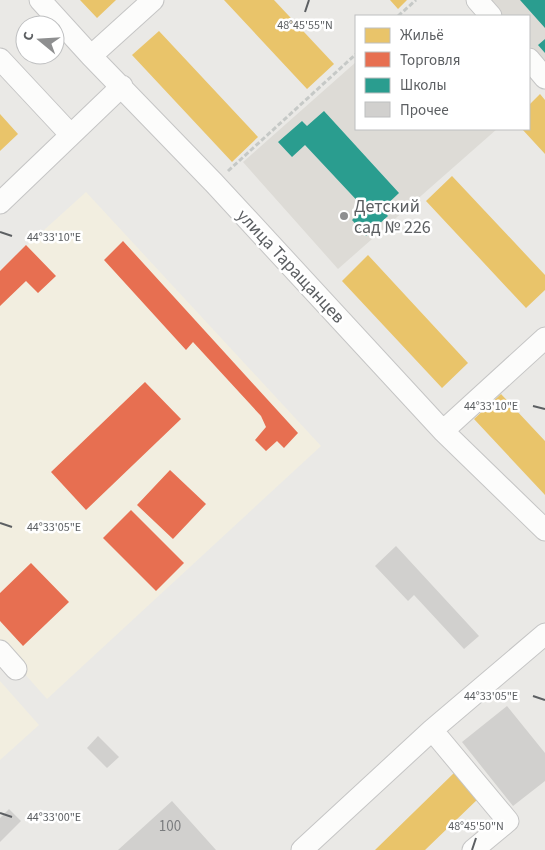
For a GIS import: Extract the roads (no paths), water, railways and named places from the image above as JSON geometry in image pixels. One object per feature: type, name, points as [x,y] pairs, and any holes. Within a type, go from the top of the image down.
[{"type":"street","name":"улица Таращанцев","points":[[40,0],[91,56],[214,183],[443,431],[545,530]]},
{"type":"street","points":[[91,56],[153,0]]},
{"type":"street","points":[[477,0],[490,15]]},
{"type":"street","points":[[0,59],[70,134]]},
{"type":"street","points":[[530,60],[545,78]]},
{"type":"street","points":[[0,203],[122,86]]},
{"type":"street","points":[[443,431],[545,338]]},
{"type":"street","points":[[302,850],[432,730],[545,634]]},
{"type":"street","points":[[0,650],[16,669]]},
{"type":"street","points":[[432,730],[508,820],[472,850]]},
{"type":"place","name":"Детский сад № 226","points":[[344,216]]}]
